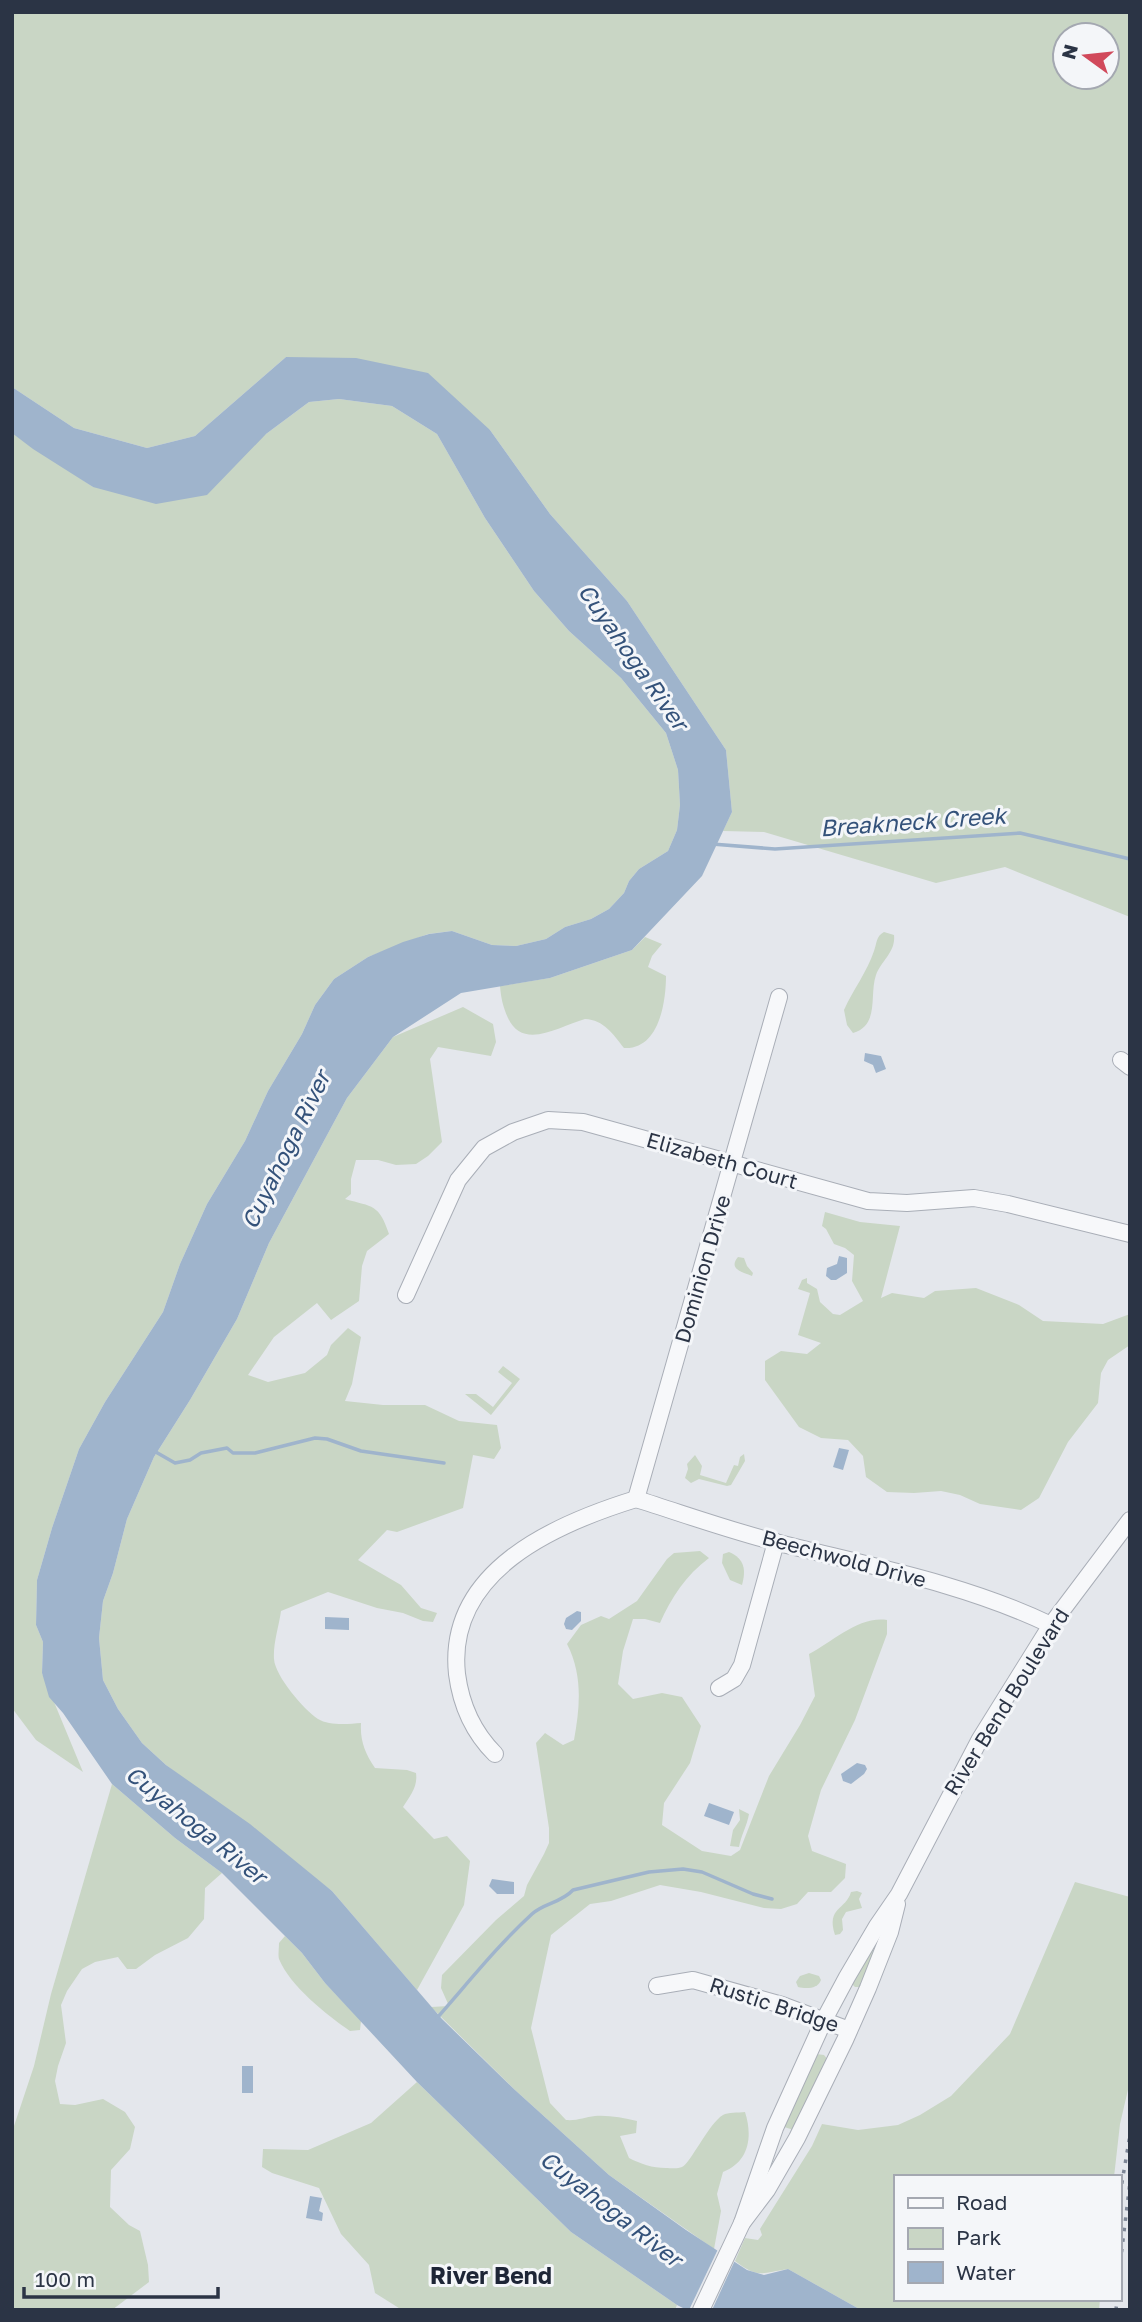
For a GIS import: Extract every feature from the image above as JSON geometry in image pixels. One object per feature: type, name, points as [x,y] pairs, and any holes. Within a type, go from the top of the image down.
[{"type":"street","name":"Dominion Drive","points":[[636,1499],[779,997]]},
{"type":"street","name":"Elizabeth Court","points":[[406,1295],[458,1180],[484,1148],[513,1132],[548,1120],[583,1122],[868,1202],[907,1203],[974,1198],[1130,1234]]},
{"type":"street","name":"Beechwold Drive","points":[[636,1499],[776,1542],[958,1590],[1018,1610],[1051,1625]]},
{"type":"street","points":[[495,1754],[473,1727],[459,1687],[457,1650],[463,1621],[471,1604],[493,1572],[528,1545],[601,1510],[636,1499]]},
{"type":"street","name":"River Bend Boulevard","points":[[701,2310],[739,2228],[775,2128],[824,2020],[877,1926],[899,1894],[975,1747],[1051,1625],[1130,1520]]},
{"type":"street","points":[[719,1688],[734,1679],[742,1665],[776,1542]]},
{"type":"street","name":"River Bend Boulevard","points":[[739,2228],[767,2190],[797,2138],[849,2030],[890,1932],[899,1894]]},
{"type":"street","name":"Rustic Bridge","points":[[657,1986],[693,1980],[782,2005],[849,2030]]},
{"type":"green space","points":[[12,12],[1130,12],[1130,917],[1005,867],[936,883],[764,832],[723,831],[732,812],[726,750],[627,601],[550,514],[490,430],[286,357],[195,436],[147,448],[74,428],[12,387]]},
{"type":"green space","points":[[339,399],[392,406],[437,434],[485,518],[534,591],[569,631],[621,678],[666,733],[678,770],[680,805],[677,830],[668,851],[639,869],[629,881],[624,893],[609,909],[591,919],[565,927],[546,939],[516,946],[492,945],[452,931],[428,934],[368,957],[334,979],[315,1005],[302,1034],[268,1091],[245,1141],[207,1204],[180,1264],[163,1312],[105,1402],[79,1449],[52,1528],[37,1580],[36,1625],[43,1642],[42,1673],[83,1772],[36,1740],[12,1708],[12,432],[93,487],[266,434],[309,402]]},
{"type":"green space","points":[[884,932],[894,935],[893,946],[876,975],[872,1009],[867,1023],[853,1033],[847,1025],[844,1010],[868,966],[878,938]]},
{"type":"green space","points":[[645,937],[662,944],[652,956],[648,967],[666,976],[658,1023],[653,1033],[636,1047],[624,1048],[603,1025],[592,1020],[585,1019],[543,1034],[532,1035],[515,1028],[508,1018],[500,986],[550,978],[632,950]]},
{"type":"green space","points":[[463,1007],[493,1024],[496,1042],[491,1056],[438,1047],[430,1059],[442,1142],[416,1164],[396,1165],[378,1160],[356,1160],[351,1179],[351,1194],[345,1199],[374,1208],[382,1217],[389,1234],[367,1251],[362,1266],[359,1301],[331,1320],[317,1303],[274,1337],[248,1375],[268,1382],[305,1373],[327,1355],[331,1345],[348,1328],[361,1337],[352,1384],[345,1401],[425,1405],[459,1421],[497,1425],[501,1448],[494,1459],[473,1455],[463,1508],[397,1532],[387,1530],[358,1560],[401,1585],[421,1608],[437,1613],[433,1622],[328,1592],[281,1611],[275,1641],[274,1659],[279,1674],[298,1701],[312,1715],[328,1723],[361,1723],[364,1747],[375,1768],[416,1773],[415,1787],[403,1807],[434,1839],[447,1836],[470,1861],[464,1905],[417,1990],[332,1891],[166,1765],[142,1743],[118,1709],[103,1680],[99,1638],[103,1601],[127,1519],[154,1457],[237,1319],[269,1243],[347,1098],[393,1037]]},
{"type":"green space","points":[[825,1212],[860,1222],[900,1226],[881,1298],[892,1293],[924,1298],[935,1291],[976,1288],[1019,1305],[1043,1321],[1103,1324],[1130,1314],[1130,1345],[1108,1360],[1101,1373],[1098,1403],[1068,1442],[1039,1498],[1021,1510],[980,1504],[960,1495],[941,1491],[887,1492],[866,1477],[863,1456],[848,1440],[821,1438],[799,1427],[765,1380],[765,1361],[781,1351],[807,1354],[821,1343],[798,1335],[810,1293],[798,1289],[802,1280],[807,1278],[807,1283],[817,1289],[820,1302],[833,1314],[840,1315],[863,1301],[852,1281],[854,1255],[834,1244],[822,1226]]},
{"type":"green space","points":[[738,1257],[744,1258],[753,1273],[752,1276],[735,1267]]},
{"type":"green space","points":[[503,1366],[520,1379],[491,1415],[465,1394],[476,1394],[493,1407],[512,1383],[498,1372]]},
{"type":"green space","points":[[744,1454],[745,1461],[731,1485],[699,1479],[691,1483],[685,1478],[687,1464],[695,1455],[702,1466],[700,1475],[726,1483],[734,1465],[738,1466],[740,1457]]},
{"type":"green space","points":[[700,1551],[709,1558],[680,1588],[660,1623],[633,1619],[623,1651],[618,1684],[633,1699],[662,1693],[682,1697],[701,1726],[690,1763],[664,1803],[662,1825],[702,1851],[731,1856],[740,1850],[769,1776],[815,1696],[809,1654],[856,1626],[887,1620],[887,1634],[855,1720],[821,1790],[808,1836],[812,1851],[846,1864],[845,1878],[831,1892],[808,1892],[797,1904],[781,1909],[764,1908],[660,1885],[611,1901],[590,1904],[551,1935],[531,2028],[550,2103],[566,2120],[600,2116],[637,2121],[636,2133],[620,2136],[629,2158],[651,2166],[676,2168],[685,2164],[718,2119],[725,2114],[745,2112],[749,2131],[747,2148],[739,2162],[723,2172],[717,2194],[721,2211],[714,2249],[609,2175],[515,2090],[431,2007],[449,2006],[441,1988],[442,1975],[496,1920],[524,1896],[549,1843],[536,1743],[545,1733],[563,1745],[574,1740],[579,1691],[576,1667],[567,1644],[581,1625],[601,1616],[609,1619],[637,1601],[674,1553]]},
{"type":"green space","points":[[729,1552],[738,1558],[743,1566],[742,1585],[730,1580],[722,1563],[723,1554]]},
{"type":"green space","points":[[112,1784],[175,1838],[222,1873],[205,1888],[204,1919],[188,1938],[155,1955],[136,1969],[127,1969],[118,1957],[95,1962],[82,1969],[61,2005],[66,2043],[55,2081],[60,2104],[75,2105],[103,2099],[125,2112],[135,2127],[130,2149],[111,2170],[110,2207],[129,2225],[140,2231],[149,2282],[112,2310],[12,2310],[12,2132],[34,2066],[51,1994]]},
{"type":"green space","points":[[739,1809],[749,1814],[739,1847],[730,1846],[733,1830],[740,1820]]},
{"type":"green space","points":[[1075,1882],[1130,1897],[1130,2081],[1120,2124],[1114,2175],[894,2175],[894,2301],[1100,2301],[1099,2310],[861,2310],[788,2269],[755,2272],[735,2261],[745,2238],[758,2240],[762,2235],[760,2229],[812,2146],[822,2124],[858,2130],[898,2125],[920,2115],[951,2096],[1010,2034]]},
{"type":"green space","points":[[851,1892],[862,1893],[859,1899],[862,1908],[846,1912],[842,1919],[843,1930],[835,1935],[835,1914]]},
{"type":"green space","points":[[884,1929],[862,1987],[855,1987],[850,1982]]},
{"type":"green space","points":[[285,1936],[361,2021],[360,2030],[350,2031],[320,2008],[284,1969],[279,1957],[279,1943]]},
{"type":"green space","points":[[809,1973],[819,1976],[819,1983],[811,1988],[798,1987],[796,1982],[800,1976]]},
{"type":"green space","points":[[816,2054],[824,2055],[828,2060],[794,2130],[784,2127]]},
{"type":"green space","points":[[417,2082],[571,2232],[677,2305],[675,2310],[402,2310],[375,2293],[369,2265],[341,2234],[319,2188],[272,2173],[262,2167],[263,2149],[308,2150],[371,2123]]},
{"type":"water","name":"Cuyahoga River","points":[[286,357],[356,358],[428,373],[490,430],[550,514],[627,601],[726,750],[732,812],[702,876],[632,950],[550,978],[461,993],[393,1037],[347,1098],[269,1243],[237,1319],[154,1457],[127,1519],[103,1601],[99,1638],[103,1680],[118,1709],[142,1743],[166,1765],[250,1824],[332,1891],[442,2019],[609,2175],[747,2270],[764,2275],[788,2269],[861,2310],[687,2310],[571,2232],[417,2082],[325,1983],[302,1953],[222,1873],[175,1838],[112,1784],[49,1697],[42,1673],[43,1642],[36,1625],[37,1580],[79,1449],[105,1402],[163,1312],[180,1264],[207,1204],[245,1141],[268,1091],[302,1034],[315,1005],[334,979],[368,957],[403,942],[429,934],[452,931],[492,945],[516,946],[546,939],[565,927],[591,919],[609,909],[624,893],[629,881],[639,869],[668,851],[677,830],[680,805],[678,770],[666,733],[621,678],[569,631],[534,591],[485,518],[437,434],[392,406],[339,399],[309,402],[266,434],[207,495],[156,504],[93,487],[12,433],[12,387],[74,428],[147,448],[195,436]]},
{"type":"water","points":[[865,1053],[881,1056],[886,1069],[876,1073],[873,1065],[864,1061]]},
{"type":"water","points":[[839,1256],[847,1258],[847,1273],[831,1280],[826,1276],[827,1268],[837,1264]]},
{"type":"water","points":[[839,1448],[849,1450],[843,1470],[833,1467]]},
{"type":"water","points":[[577,1611],[581,1612],[581,1621],[572,1630],[566,1629],[566,1618]]},
{"type":"water","points":[[325,1617],[349,1618],[349,1630],[325,1629]]},
{"type":"water","points":[[857,1763],[865,1765],[867,1769],[864,1774],[851,1784],[843,1781],[841,1774]]},
{"type":"water","points":[[709,1803],[734,1812],[729,1825],[704,1816]]},
{"type":"water","points":[[492,1879],[514,1882],[514,1894],[497,1894],[489,1886]]},
{"type":"water","points":[[242,2066],[253,2066],[253,2093],[242,2093]]},
{"type":"water","points":[[310,2196],[322,2198],[319,2211],[323,2213],[322,2221],[306,2218]]},
{"type":"pier","points":[[719,2247],[736,2258],[712,2310],[689,2310]]},
{"type":"waterway","name":"Breakneck Creek","points":[[712,844],[775,849],[1020,833],[1130,859]]},
{"type":"waterway","points":[[154,1451],[175,1463],[190,1460],[201,1453],[227,1448],[233,1453],[255,1453],[315,1438],[327,1439],[361,1451],[444,1463]]},
{"type":"waterway","points":[[437,2018],[519,1926],[542,1907],[563,1898],[573,1890],[649,1872],[683,1869],[702,1872],[753,1894],[772,1899]]},
{"type":"railway","points":[[1121,2188],[1130,2135]]},
{"type":"railway","points":[[1121,2256],[1130,2182]]},
{"type":"railway","points":[[1116,2310],[1117,2301]]},
{"type":"district","name":"River Bend","points":[[491,2276]]}]
